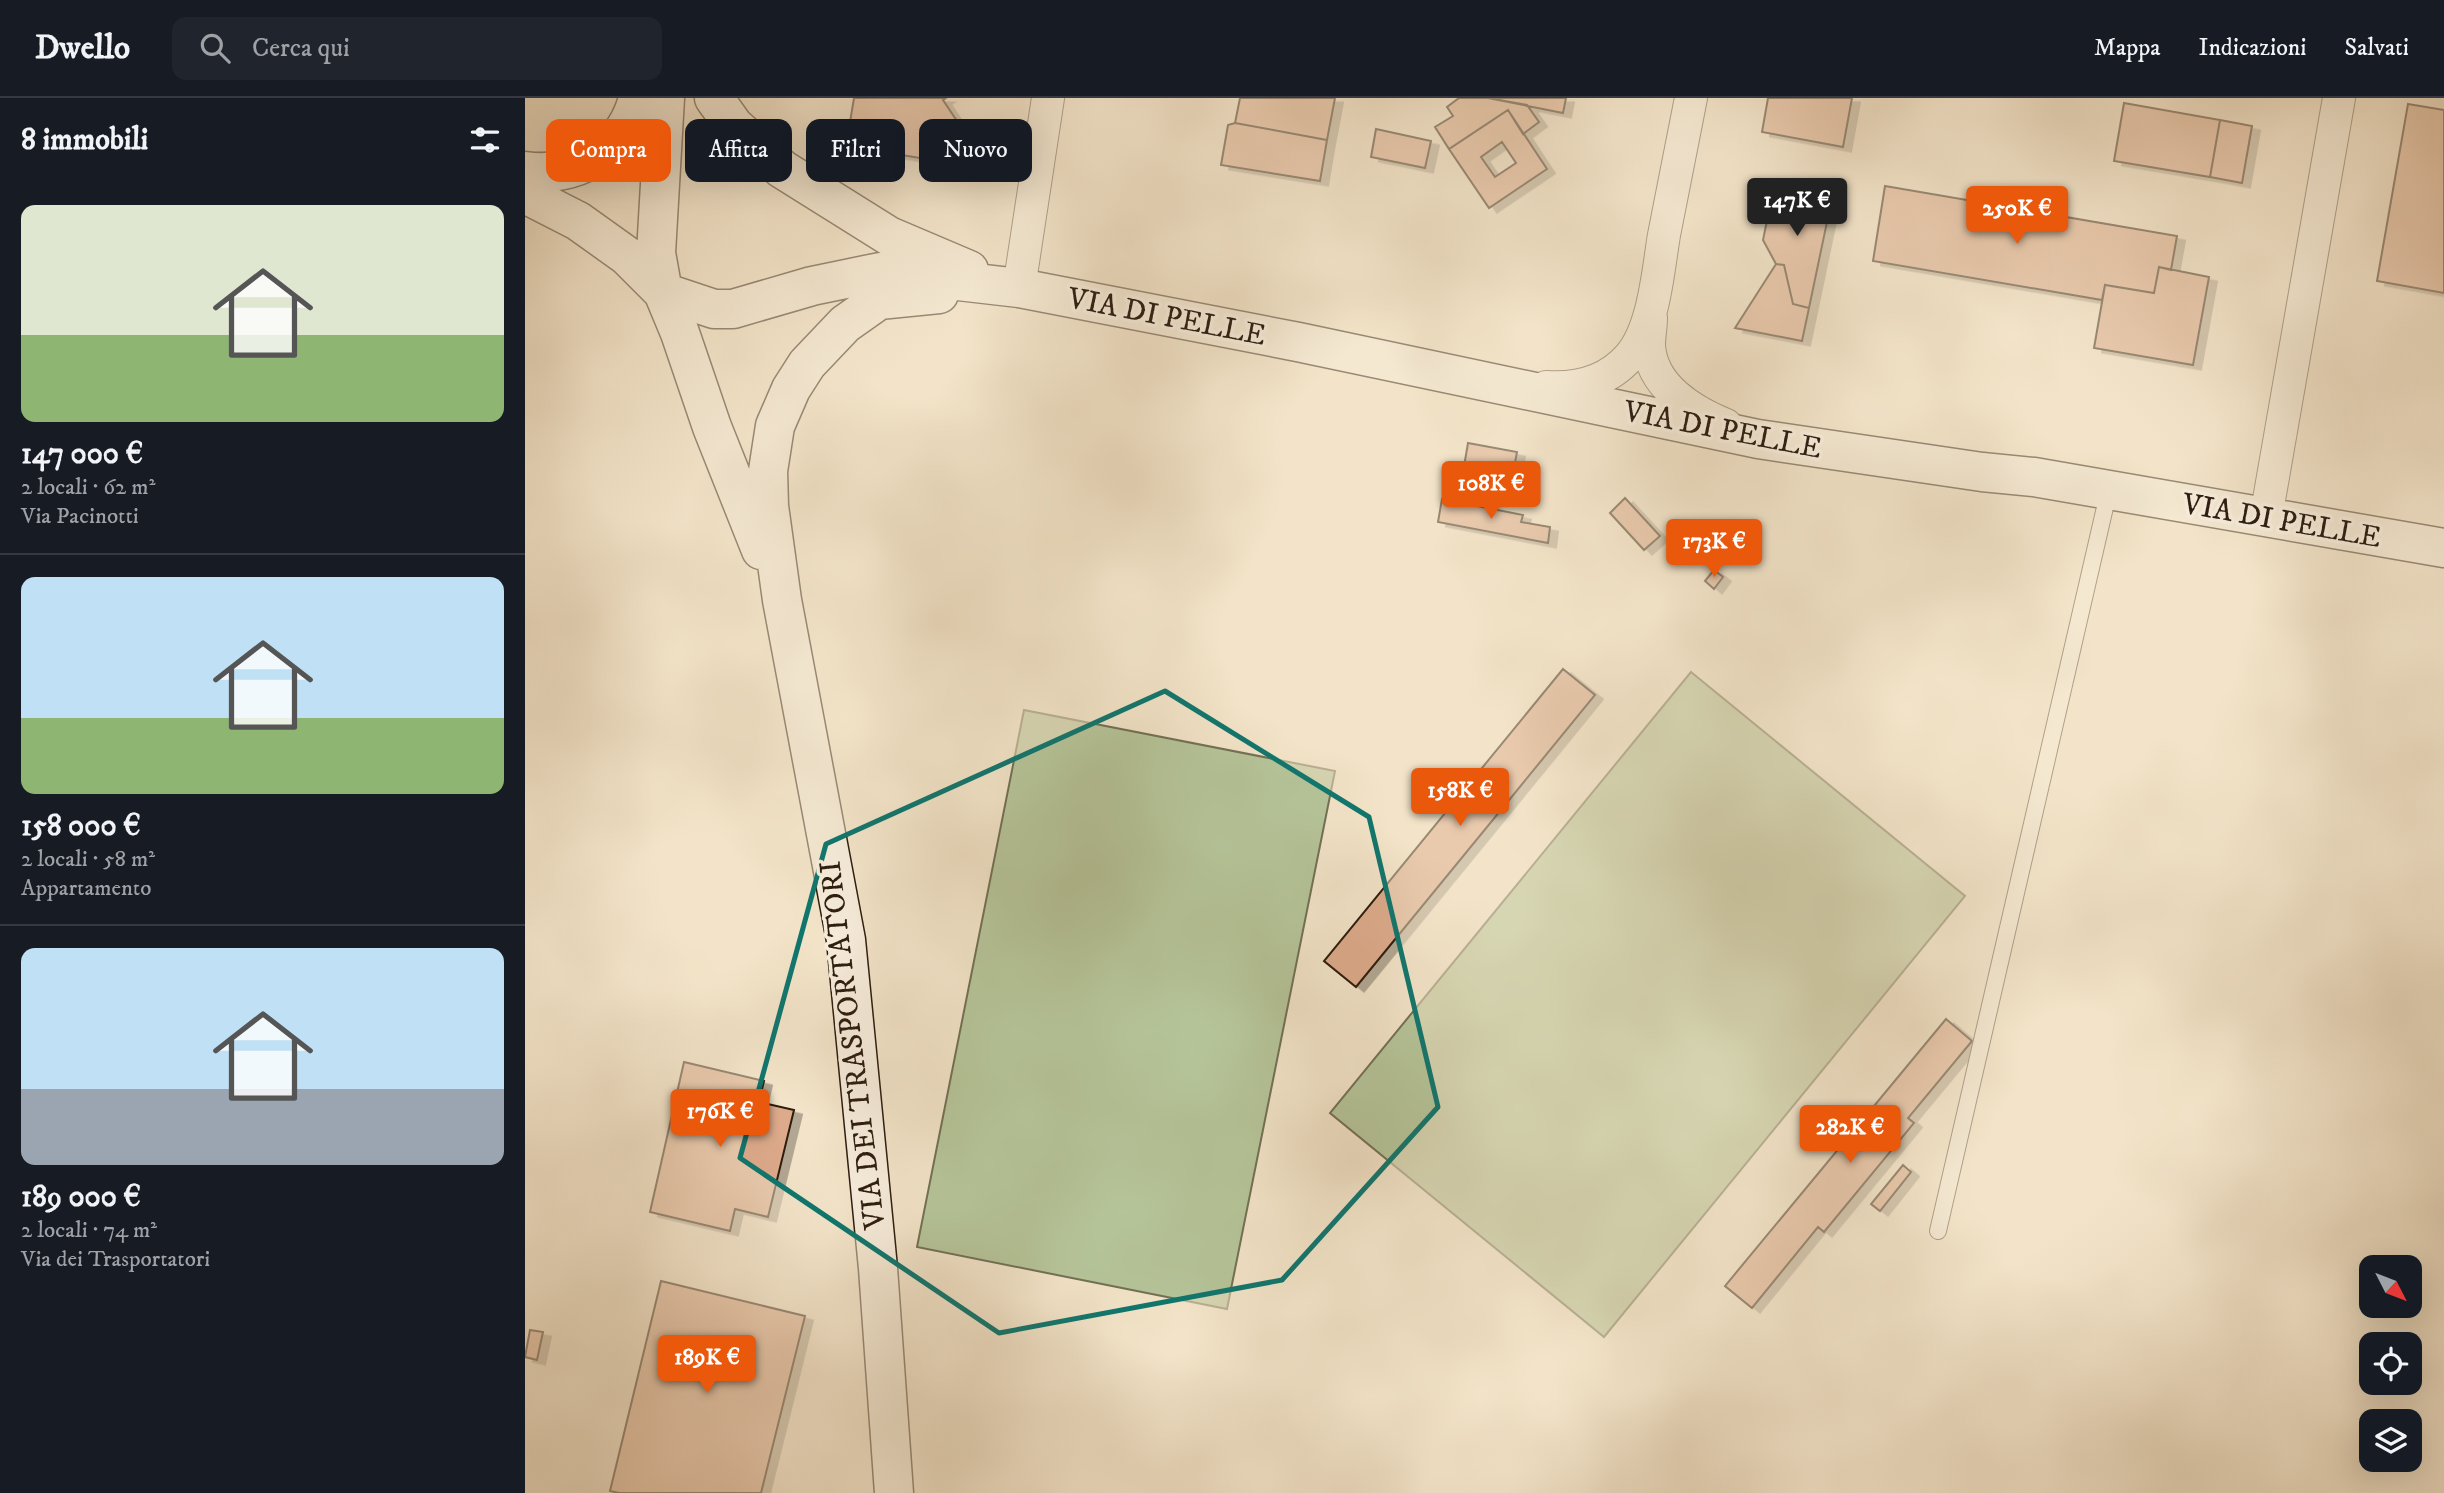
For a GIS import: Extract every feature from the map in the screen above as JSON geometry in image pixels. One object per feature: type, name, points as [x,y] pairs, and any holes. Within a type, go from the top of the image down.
[{"type":"street","points":[[525,171],[540,173],[569,170],[587,163],[619,138],[634,114],[638,98]]},
{"type":"street","points":[[663,292],[656,253],[665,98]]},
{"type":"street","name":"VIA DI PELLE","points":[[714,98],[734,126],[782,169],[890,236],[1012,287]]},
{"type":"street","points":[[1012,287],[1048,98]]},
{"type":"street","points":[[1490,381],[1555,388],[1572,387],[1599,380],[1630,356],[1647,321],[1651,306],[1691,98]]},
{"type":"street","points":[[2266,517],[2339,98]]},
{"type":"street","name":"VIA DI PELLE","points":[[525,194],[578,221],[627,256],[663,292],[714,309],[733,309],[812,286],[880,272],[1012,287],[1490,381],[1758,439],[1982,472],[2034,477],[2444,548]]},
{"type":"street","name":"VIA DEI TRASPORTATORI","points":[[894,1493],[878,1268],[846,940],[782,600],[769,506],[768,471],[775,426],[791,389],[807,364],[845,324],[879,300],[1012,287]]},
{"type":"street","name":"VIA DEI TRASPORTATORI","points":[[663,292],[712,427],[782,600]]},
{"type":"street","points":[[1651,306],[1649,346],[1656,372],[1668,389],[1712,419],[1758,439]]},
{"type":"lane","points":[[1938,1231],[2109,490]]},
{"type":"highlighted area","points":[[1165,691],[1369,817],[1438,1107],[1282,1280],[999,1333],[740,1158],[826,844]]},
{"type":"green space","points":[[1691,672],[1965,896],[1604,1337],[1330,1113]]},
{"type":"green space","points":[[1024,710],[1335,771],[1227,1309],[917,1247]]},
{"type":"building","points":[[854,98],[946,98],[943,100],[956,119],[919,119],[919,158],[905,156],[905,119],[850,119]]},
{"type":"building","points":[[1240,98],[1335,98],[1327,140],[1235,123]]},
{"type":"building","points":[[1459,98],[1488,98],[1527,105],[1539,122],[1523,134],[1508,110],[1449,149],[1435,127],[1453,116],[1447,107]]},
{"type":"building","points":[[1488,98],[1566,98],[1563,113]]},
{"type":"building","points":[[1768,98],[1852,98],[1843,147],[1762,132]]},
{"type":"building","points":[[2124,103],[2220,120],[2210,177],[2114,161]]},
{"type":"building","points":[[2408,104],[2444,110],[2444,293],[2377,281]]},
{"type":"building","points":[[1508,110],[1547,169],[1489,208],[1449,149]],"holes":[[[1502,142],[1516,163],[1495,177],[1481,157]]]},
{"type":"building","points":[[2220,120],[2252,126],[2242,183],[2210,177]]},
{"type":"building","points":[[1235,123],[1327,140],[1320,181],[1221,165],[1228,125]]},
{"type":"building","points":[[1376,129],[1431,141],[1425,168],[1371,157]]},
{"type":"building","points":[[1774,186],[1832,198],[1809,308],[1793,304],[1784,265],[1776,264],[1763,240]]},
{"type":"building","points":[[1885,186],[2177,236],[2171,270],[2159,267],[2154,293],[2105,285],[2102,300],[1873,261]]},
{"type":"building","points":[[1776,264],[1784,265],[1793,304],[1809,308],[1802,341],[1735,328]]},
{"type":"building","points":[[2159,267],[2209,277],[2193,365],[2094,348],[2105,285],[2154,293]]},
{"type":"building","points":[[1468,443],[1517,452],[1508,500],[1460,490]]},
{"type":"building","points":[[1625,498],[1660,536],[1644,550],[1610,513]]},
{"type":"building","points":[[1442,499],[1523,515],[1521,522],[1550,527],[1548,543],[1438,522]]},
{"type":"building","points":[[1714,570],[1723,577],[1714,589],[1705,581]]},
{"type":"building","points":[[1563,669],[1595,695],[1356,987],[1324,961]]},
{"type":"building","points":[[1946,1019],[1972,1041],[1908,1118],[1914,1123],[1824,1232],[1818,1227],[1752,1308],[1725,1286]]},
{"type":"building","points":[[684,1062],[764,1081],[759,1102],[794,1110],[768,1217],[735,1209],[730,1231],[650,1212]]},
{"type":"building","points":[[1903,1165],[1911,1172],[1880,1211],[1871,1204]]},
{"type":"building","points":[[661,1281],[805,1316],[761,1493],[610,1491]]},
{"type":"building","points":[[530,1330],[543,1332],[537,1360],[525,1357]]}]
